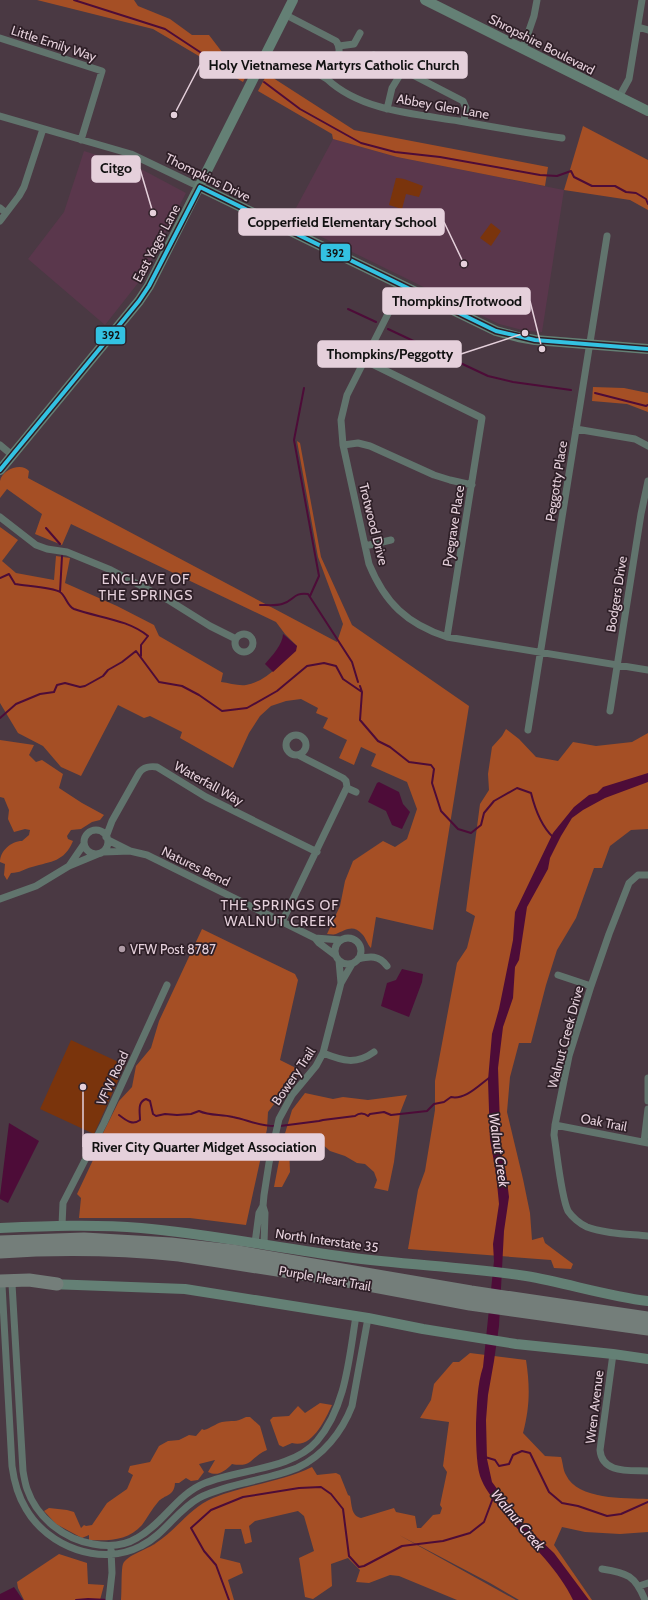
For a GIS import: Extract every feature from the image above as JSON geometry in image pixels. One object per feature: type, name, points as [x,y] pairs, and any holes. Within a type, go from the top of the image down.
[{"type":"highway","name":"Purple Heart Trail","points":[[0,1242],[84,1239],[179,1245],[232,1251],[471,1298],[648,1329]]},
{"type":"highway","name":"Purple Heart Trail","points":[[0,1252],[80,1250],[155,1253],[249,1265],[413,1293],[471,1298]]},
{"type":"highway","points":[[3,1284],[29,1280],[57,1284]]},
{"type":"highway","name":"Purple Heart Trail","points":[[522,1306],[648,1318]]},
{"type":"street","name":"East Yager Lane","points":[[0,470],[139,301],[149,286],[293,0]]},
{"type":"street","name":"Shropshire Boulevard","points":[[425,0],[648,111]]},
{"type":"street","points":[[523,48],[534,16],[537,0]]},
{"type":"street","points":[[620,97],[629,79],[642,0]]},
{"type":"street","points":[[286,15],[336,41],[339,46],[339,53],[327,79]]},
{"type":"street","points":[[638,27],[648,30]]},
{"type":"street","points":[[339,46],[354,44],[360,33]]},
{"type":"street","name":"Little Emily Way","points":[[0,38],[102,71],[81,140]]},
{"type":"street","points":[[374,55],[463,101],[466,108],[464,122]]},
{"type":"street","name":"Abbey Glen Lane","points":[[289,56],[327,79],[334,86],[344,92],[368,103],[387,109],[562,138]]},
{"type":"street","points":[[387,109],[392,88],[403,70]]},
{"type":"street","name":"Thompkins Drive","points":[[0,116],[131,154],[483,326],[504,334],[535,340],[648,349]]},
{"type":"street","points":[[0,221],[24,187],[43,129]]},
{"type":"street","points":[[0,208],[6,213]]},
{"type":"street","name":"Peggotty Place","points":[[528,730],[607,236]]},
{"type":"street","name":"Trotwood Drive","points":[[402,286],[347,395],[341,420],[343,445],[365,546],[369,564],[376,580],[393,605],[405,617],[430,632],[447,637],[648,670]]},
{"type":"street","name":"Pyegrave Place","points":[[364,360],[482,418],[447,637]]},
{"type":"street","points":[[576,429],[635,440],[648,446]]},
{"type":"street","points":[[343,445],[358,443],[370,446],[434,474],[450,480],[472,485]]},
{"type":"street","points":[[0,445],[12,455]]},
{"type":"street","name":"Bodgers Drive","points":[[610,711],[640,514],[648,481]]},
{"type":"street","points":[[0,517],[36,545],[47,549],[67,552],[111,570],[170,601],[210,626],[236,639]]},
{"type":"street","points":[[365,546],[391,540]]},
{"type":"street","points":[[282,922],[347,788],[347,784],[343,778],[298,755]]},
{"type":"street","name":"Waterfall Way","points":[[107,838],[112,821],[140,771],[153,766],[157,767],[206,798],[317,852]]},
{"type":"street","points":[[347,788],[356,792]]},
{"type":"street","points":[[96,830],[101,831],[107,838],[107,847],[100,853],[89,852],[84,844],[85,837],[87,834],[112,821]]},
{"type":"street","name":"Natures Bend","points":[[107,838],[130,850],[147,855],[315,938],[337,958]]},
{"type":"street","name":"Natures Bend","points":[[69,866],[84,844]]},
{"type":"street","name":"Natures Bend","points":[[0,899],[36,886],[69,866],[100,853],[130,850]]},
{"type":"street","name":"Walnut Creek Drive","points":[[648,875],[638,875],[629,883],[591,986],[569,1056],[554,1135],[564,1197],[568,1211],[586,1226],[599,1230],[648,1236]]},
{"type":"street","name":"Natures Bend","points":[[315,938],[341,940]]},
{"type":"street","points":[[371,956],[358,959],[352,964],[345,964],[337,958],[336,946],[341,940],[350,938],[370,953],[371,956],[381,960],[387,966]]},
{"type":"street","points":[[358,944],[361,951],[358,959]]},
{"type":"street","name":"Bowery Trail","points":[[337,958],[341,983]]},
{"type":"street","name":"Bowery Trail","points":[[260,1244],[265,1213],[263,1206],[269,1163],[283,1109],[292,1095],[316,1066],[323,1054],[341,983],[352,964]]},
{"type":"street","points":[[558,975],[591,986]]},
{"type":"street","name":"VFW Road","points":[[62,1225],[63,1203],[104,1123],[167,985]]},
{"type":"street","points":[[323,1054],[340,1059],[356,1061],[365,1059],[374,1052]]},
{"type":"street","points":[[648,1078],[648,1101]]},
{"type":"street","points":[[646,1143],[648,1109]]},
{"type":"street","name":"Oak Trail","points":[[555,1125],[646,1143]]},
{"type":"street","name":"North Interstate 35","points":[[0,1228],[62,1225],[141,1228],[211,1236],[347,1257],[479,1269],[526,1277],[630,1299],[648,1301]]},
{"type":"street","points":[[3,1284],[23,1471],[27,1489],[38,1510],[61,1532],[80,1541],[110,1546],[138,1538],[154,1526],[187,1494],[204,1484],[290,1459],[316,1442],[334,1414],[338,1403],[347,1371],[356,1316]]},
{"type":"street","points":[[3,1284],[12,1466],[14,1479],[22,1501],[30,1516],[42,1528],[59,1541],[75,1550],[99,1554],[111,1554],[132,1550],[151,1540],[199,1498],[225,1488],[297,1468],[329,1444],[344,1422],[352,1406],[368,1318]]},
{"type":"street","points":[[57,1284],[185,1289],[356,1316],[422,1329],[516,1344],[648,1359]]},
{"type":"street","name":"Wren Avenue","points":[[613,1354],[600,1458],[603,1462],[614,1469],[648,1471]]},
{"type":"street","points":[[187,1494],[193,1502]]},
{"type":"street","points":[[109,1600],[111,1589],[110,1546]]},
{"type":"street","points":[[602,1569],[620,1572],[634,1580],[639,1586],[645,1600]]},
{"type":"street","points":[[639,1586],[648,1583]]},
{"type":"shaded area","points":[[37,0],[134,0],[138,6],[170,19],[192,35],[209,35],[222,52],[252,64],[243,82],[153,29]]},
{"type":"shaded area","points":[[267,74],[354,130],[548,167],[545,186],[397,157],[333,139],[332,134],[258,91]]},
{"type":"shaded area","points":[[583,126],[648,160],[648,210],[630,200],[564,190]]},
{"type":"shaded area","points":[[333,139],[397,157],[564,190],[542,332],[526,331],[499,324],[289,221]]},
{"type":"shaded area","points":[[84,151],[141,169],[186,193],[142,278],[105,325],[28,259],[64,212]]},
{"type":"shaded area","points":[[396,178],[423,186],[419,197],[406,194],[402,209],[389,205]]},
{"type":"shaded area","points":[[491,223],[501,231],[491,246],[480,238]]},
{"type":"shaded area","points":[[593,387],[624,388],[648,393],[648,412],[627,404],[592,401]]},
{"type":"shaded area","points":[[297,441],[300,443],[321,557],[352,625],[469,706],[433,930],[376,917],[371,948],[356,929],[349,929],[335,934],[327,934],[340,906],[345,881],[353,861],[383,841],[395,847],[407,839],[417,809],[407,782],[371,766],[376,754],[361,747],[354,765],[339,758],[347,740],[323,728],[328,718],[316,713],[318,708],[301,699],[286,701],[271,706],[260,716],[249,733],[233,768],[180,738],[182,732],[150,716],[144,718],[118,705],[81,776],[61,767],[43,746],[18,733],[0,703],[0,527],[18,540],[2,561],[16,573],[54,580],[56,556],[70,558],[65,583],[117,606],[154,625],[159,636],[223,673],[221,682],[237,685],[254,683],[274,670],[297,646],[276,622],[71,524],[62,545],[35,534],[42,514],[7,489],[0,498],[1,477],[12,468],[17,467],[26,468],[29,471],[28,478],[337,642],[343,624],[318,557]]},
{"type":"shaded area","points":[[506,729],[519,739],[536,757],[558,761],[573,742],[596,746],[632,742],[648,733],[648,829],[631,830],[610,846],[602,868],[594,868],[576,918],[557,950],[531,1043],[519,1043],[510,1077],[507,1112],[530,1213],[532,1240],[543,1237],[545,1243],[573,1264],[571,1269],[554,1268],[551,1260],[408,1249],[418,1190],[425,1171],[435,1110],[435,1081],[457,963],[467,948],[475,916],[466,911],[480,804],[489,790],[488,774],[492,747]]},
{"type":"shaded area","points":[[0,740],[34,745],[29,755],[36,762],[42,760],[63,774],[59,788],[104,815],[100,820],[92,822],[81,829],[71,830],[67,836],[68,839],[73,841],[66,853],[57,860],[11,873],[7,880],[4,875],[5,864],[0,862],[0,858],[7,847],[18,841],[22,841],[29,835],[30,830],[25,829],[14,832],[8,819],[9,810],[4,798],[0,797]]},
{"type":"shaded area","points":[[202,929],[295,974],[298,980],[280,1060],[294,1067],[297,1077],[283,1084],[284,1091],[268,1112],[267,1129],[246,1225],[190,1218],[79,1218],[81,1198],[77,1194],[93,1160],[92,1155],[119,1101],[132,1087],[136,1066],[151,1048],[159,1021]]},
{"type":"shaded area","points":[[71,1040],[125,1065],[94,1134],[40,1109]]},
{"type":"shaded area","points":[[305,1093],[333,1099],[343,1097],[368,1100],[407,1095],[400,1113],[394,1162],[388,1191],[374,1188],[377,1180],[374,1172],[365,1164],[357,1163],[345,1156],[330,1151],[322,1144],[310,1141],[299,1142],[289,1147],[290,1172],[282,1187],[274,1187],[283,1140],[292,1110]]},
{"type":"shaded area","points":[[470,1353],[526,1360],[529,1396],[523,1433],[545,1456],[561,1457],[565,1473],[572,1483],[580,1489],[602,1496],[648,1499],[648,1532],[620,1534],[585,1532],[562,1527],[554,1545],[592,1600],[519,1600],[399,1535],[516,1600],[457,1600],[399,1576],[390,1575],[369,1583],[356,1582],[360,1570],[348,1558],[331,1564],[332,1586],[313,1599],[305,1597],[299,1558],[314,1551],[304,1516],[298,1511],[255,1521],[249,1526],[252,1542],[245,1544],[241,1529],[225,1529],[220,1558],[240,1563],[243,1573],[228,1580],[234,1600],[121,1600],[122,1567],[125,1561],[163,1538],[205,1502],[225,1494],[276,1480],[312,1467],[317,1475],[336,1473],[340,1475],[348,1495],[350,1496],[354,1513],[358,1517],[361,1518],[394,1508],[396,1512],[415,1516],[417,1528],[421,1528],[433,1515],[440,1514],[442,1508],[440,1505],[447,1472],[443,1466],[449,1422],[420,1418],[431,1400],[434,1384],[453,1362],[459,1362]]},
{"type":"shaded area","points":[[320,1403],[332,1405],[322,1425],[312,1438],[299,1444],[292,1443],[283,1447],[279,1445],[270,1420],[273,1417],[289,1416],[298,1406],[305,1413]]},
{"type":"shaded area","points":[[250,1417],[260,1426],[267,1450],[248,1463],[239,1465],[232,1464],[218,1474],[208,1472],[215,1460],[199,1464],[204,1472],[198,1480],[191,1481],[186,1478],[179,1483],[175,1483],[173,1491],[158,1502],[142,1525],[124,1537],[110,1540],[89,1540],[89,1535],[82,1538],[56,1524],[44,1511],[49,1508],[74,1512],[81,1528],[84,1525],[92,1525],[107,1503],[127,1489],[133,1475],[128,1472],[130,1466],[150,1462],[159,1446],[168,1441],[179,1440],[189,1435],[196,1436],[202,1429],[204,1430],[222,1422],[236,1421]]},
{"type":"shaded area","points":[[59,1554],[87,1563],[88,1584],[104,1585],[100,1600],[24,1600],[18,1588],[17,1582]]},
{"type":"water","points":[[283,634],[297,646],[296,651],[273,672],[265,664],[279,646],[283,638]]},
{"type":"water","name":"Walnut Creek","points":[[648,773],[648,782],[605,798],[583,810],[572,818],[561,836],[550,858],[548,869],[527,907],[519,960],[515,967],[513,998],[503,1027],[498,1068],[501,1152],[506,1173],[509,1197],[504,1231],[499,1326],[488,1395],[486,1420],[487,1459],[492,1482],[524,1525],[554,1553],[589,1600],[573,1600],[558,1575],[508,1518],[491,1496],[480,1476],[478,1464],[476,1450],[476,1424],[478,1395],[483,1367],[494,1261],[493,1244],[499,1204],[496,1173],[490,1140],[488,1080],[492,1034],[499,1009],[513,940],[515,912],[553,833],[574,807],[589,795],[597,793],[603,787]]},
{"type":"water","points":[[379,782],[399,792],[403,804],[410,812],[402,829],[392,825],[386,811],[368,802],[377,783]]},
{"type":"water","points":[[402,969],[423,974],[422,982],[409,1017],[381,1006],[387,983],[396,980]]},
{"type":"water","points":[[9,1123],[39,1141],[8,1203],[0,1199],[0,1196]]},
{"type":"water","points":[[14,1587],[23,1600],[0,1600],[0,1594]]},
{"type":"waterway","points":[[74,0],[165,29],[206,56],[229,67],[244,72]]},
{"type":"waterway","points":[[264,82],[300,109],[361,143],[395,152],[440,157],[540,175],[557,176],[571,171],[574,177],[592,186],[615,186],[626,192],[636,193],[646,199],[648,204]]},
{"type":"waterway","points":[[348,309],[376,322]]},
{"type":"waterway","points":[[388,329],[488,376],[513,382],[571,390]]},
{"type":"waterway","points":[[304,388],[294,440],[319,576],[310,596]]},
{"type":"waterway","points":[[595,393],[646,406],[648,405]]},
{"type":"waterway","points":[[46,528],[60,544]]},
{"type":"waterway","points":[[60,592],[62,556]]},
{"type":"waterway","points":[[0,578],[9,574],[15,584],[56,590],[62,594],[70,606],[74,609],[122,622],[140,630],[148,636],[141,645],[141,656]]},
{"type":"waterway","points":[[260,605],[280,605],[286,603],[296,595],[308,594],[352,662],[358,682]]},
{"type":"waterway","points":[[0,718],[16,704],[40,694],[54,692],[57,685],[65,683],[80,687],[85,686],[103,676],[108,670],[122,662],[136,651],[159,682],[182,686],[199,695],[222,711],[247,708],[277,691],[307,666],[324,663],[336,666],[343,679],[362,692],[360,720],[378,741],[390,747],[409,762],[431,765],[434,769],[432,783],[441,811],[458,829],[471,833],[481,825],[484,813],[494,801],[517,788],[531,793],[539,817],[545,828],[553,837]]},
{"type":"waterway","points":[[360,686],[362,692]]},
{"type":"waterway","points":[[280,1126],[355,1116],[360,1114],[365,1114],[368,1116],[370,1114],[384,1112],[391,1115],[427,1111],[434,1104],[444,1102],[451,1097],[466,1094],[489,1078]]},
{"type":"waterway","points":[[119,1115],[132,1122],[137,1122],[140,1120],[141,1102],[146,1099],[150,1101],[153,1114],[156,1116],[165,1114],[191,1114],[199,1111],[207,1114],[233,1117],[264,1125],[275,1126]]},
{"type":"waterway","points":[[485,1457],[495,1460],[499,1466],[509,1464],[513,1455],[522,1451],[530,1453],[549,1492],[562,1503],[578,1506],[607,1516],[621,1514],[648,1502]]},
{"type":"waterway","name":"Walnut Creek","points":[[229,1600],[216,1565],[204,1551],[191,1528],[211,1510],[243,1497],[299,1488],[321,1487],[331,1494],[343,1509],[349,1556],[359,1567],[364,1566],[402,1546],[443,1541],[470,1533],[484,1522],[493,1498]]},
{"type":"waterway","points":[[76,1600],[108,1600]]},
{"type":"transit line","name":"392","points":[[200,187],[496,331],[535,340],[648,349]]},
{"type":"transit line","name":"392","points":[[0,470],[139,301],[149,286],[200,187]]},
{"type":"place","name":"Holy Vietnamese Martyrs Catholic Church","points":[[174,115]]},
{"type":"place","name":"Citgo","points":[[153,213]]},
{"type":"place","name":"Copperfield Elementary School","points":[[464,264]]},
{"type":"place","name":"Thompkins/Peggotty","points":[[525,333]]},
{"type":"place","name":"Thompkins/Trotwood","points":[[542,349]]},
{"type":"place","name":"VFW Post 8787","points":[[122,949]]},
{"type":"place","name":"River City Quarter Midget Association","points":[[83,1087]]},
{"type":"district","name":"ENCLAVE OF THE SPRINGS","points":[[146,588]]},
{"type":"district","name":"THE SPRINGS OF WALNUT CREEK","points":[[280,914]]}]
